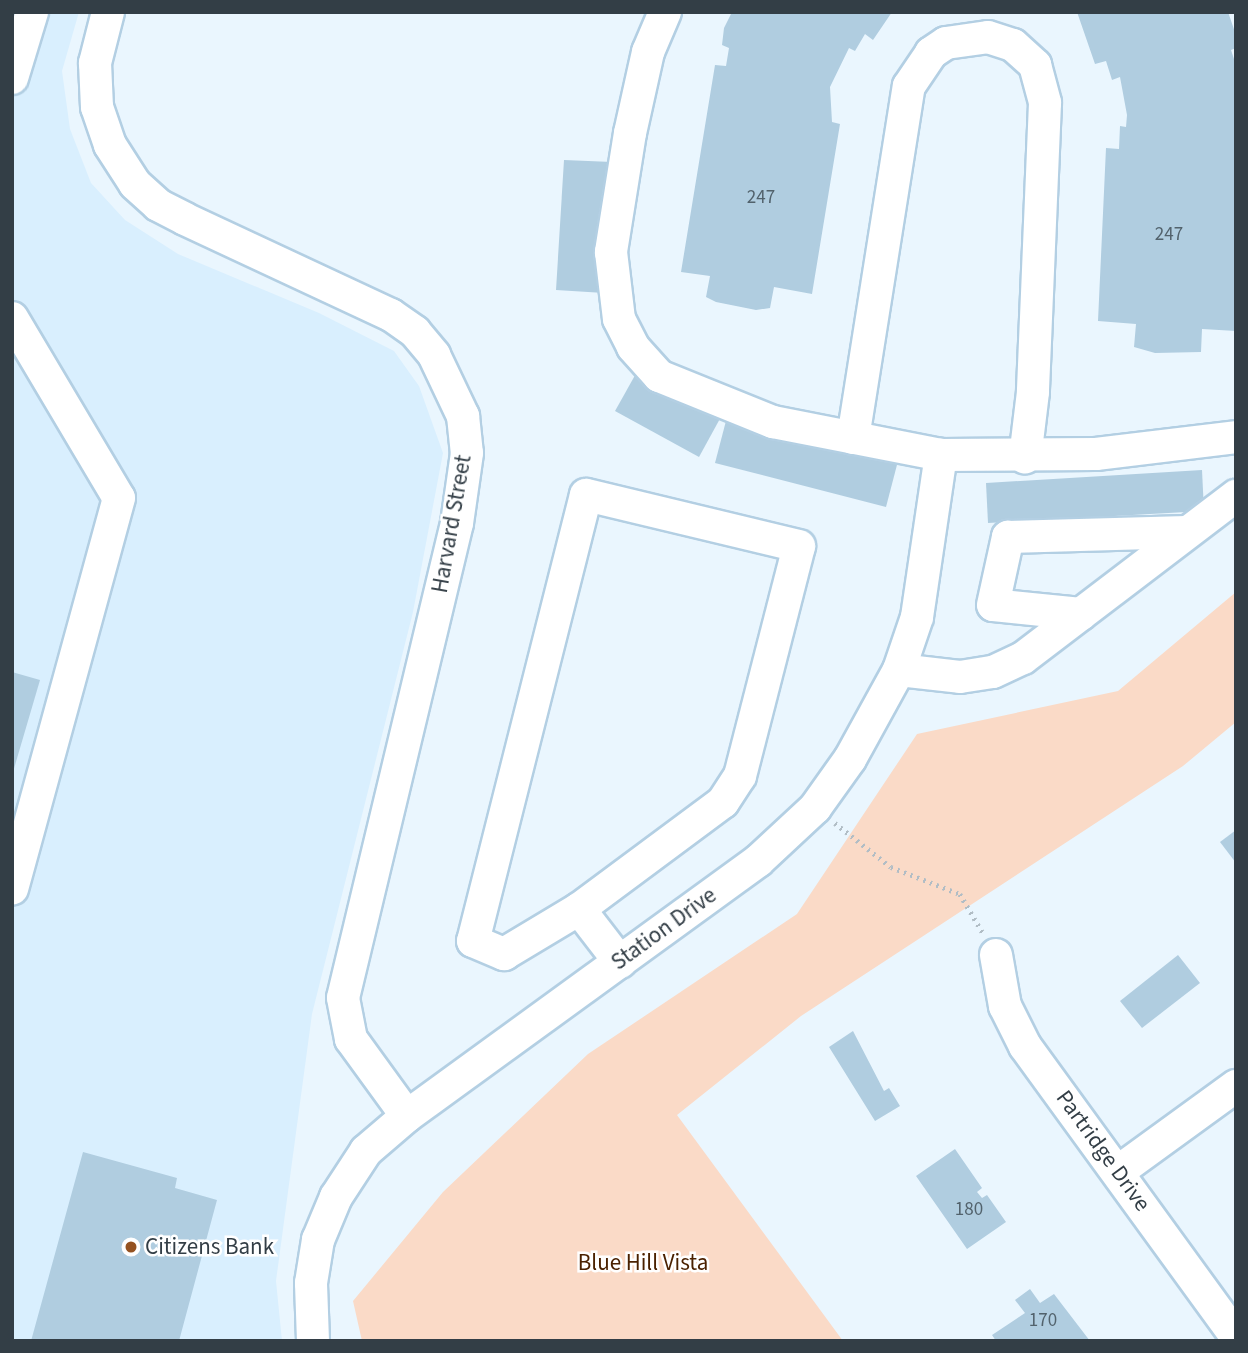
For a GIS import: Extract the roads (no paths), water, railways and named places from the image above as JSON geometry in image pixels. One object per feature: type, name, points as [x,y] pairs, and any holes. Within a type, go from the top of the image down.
[{"type":"street","points":[[12,78],[32,12]]},
{"type":"street","name":"Harvard Street","points":[[108,12],[95,63],[97,107],[114,155],[135,184],[185,219],[391,315],[415,332],[434,355],[463,416],[467,453],[457,523],[343,998],[351,1039],[407,1116]]},
{"type":"street","points":[[665,12],[648,52],[617,196],[611,252],[619,319],[642,357],[659,376],[680,388],[773,422],[941,455],[1025,458],[1166,449],[1236,437]]},
{"type":"street","points":[[853,438],[909,86],[931,52],[946,43],[988,37],[1013,45],[1035,65],[1045,103],[1032,403],[1025,458]]},
{"type":"street","points":[[12,318],[119,498],[12,889]]},
{"type":"street","name":"Station Drive","points":[[313,1341],[311,1283],[318,1240],[331,1208],[366,1151],[407,1116],[758,861],[815,808],[850,759],[900,670],[927,570],[941,455]]},
{"type":"street","points":[[586,495],[799,546],[740,776],[723,802],[579,909],[504,954],[473,941],[586,495]]},
{"type":"street","points":[[900,670],[960,677],[993,672],[1023,658],[1236,496]]},
{"type":"street","points":[[1081,614],[993,605],[1008,537],[1187,532]]},
{"type":"street","points":[[579,909],[620,962]]},
{"type":"street","name":"Partridge Drive","points":[[996,955],[1005,1006],[1025,1046],[1119,1171],[1236,1336]]},
{"type":"street","points":[[1119,1171],[1236,1086]]},
{"type":"place","name":"Citizens Bank","points":[[131,1247]]},
{"type":"park label","name":"Blue Hill Vista","points":[[643,1263]]}]
